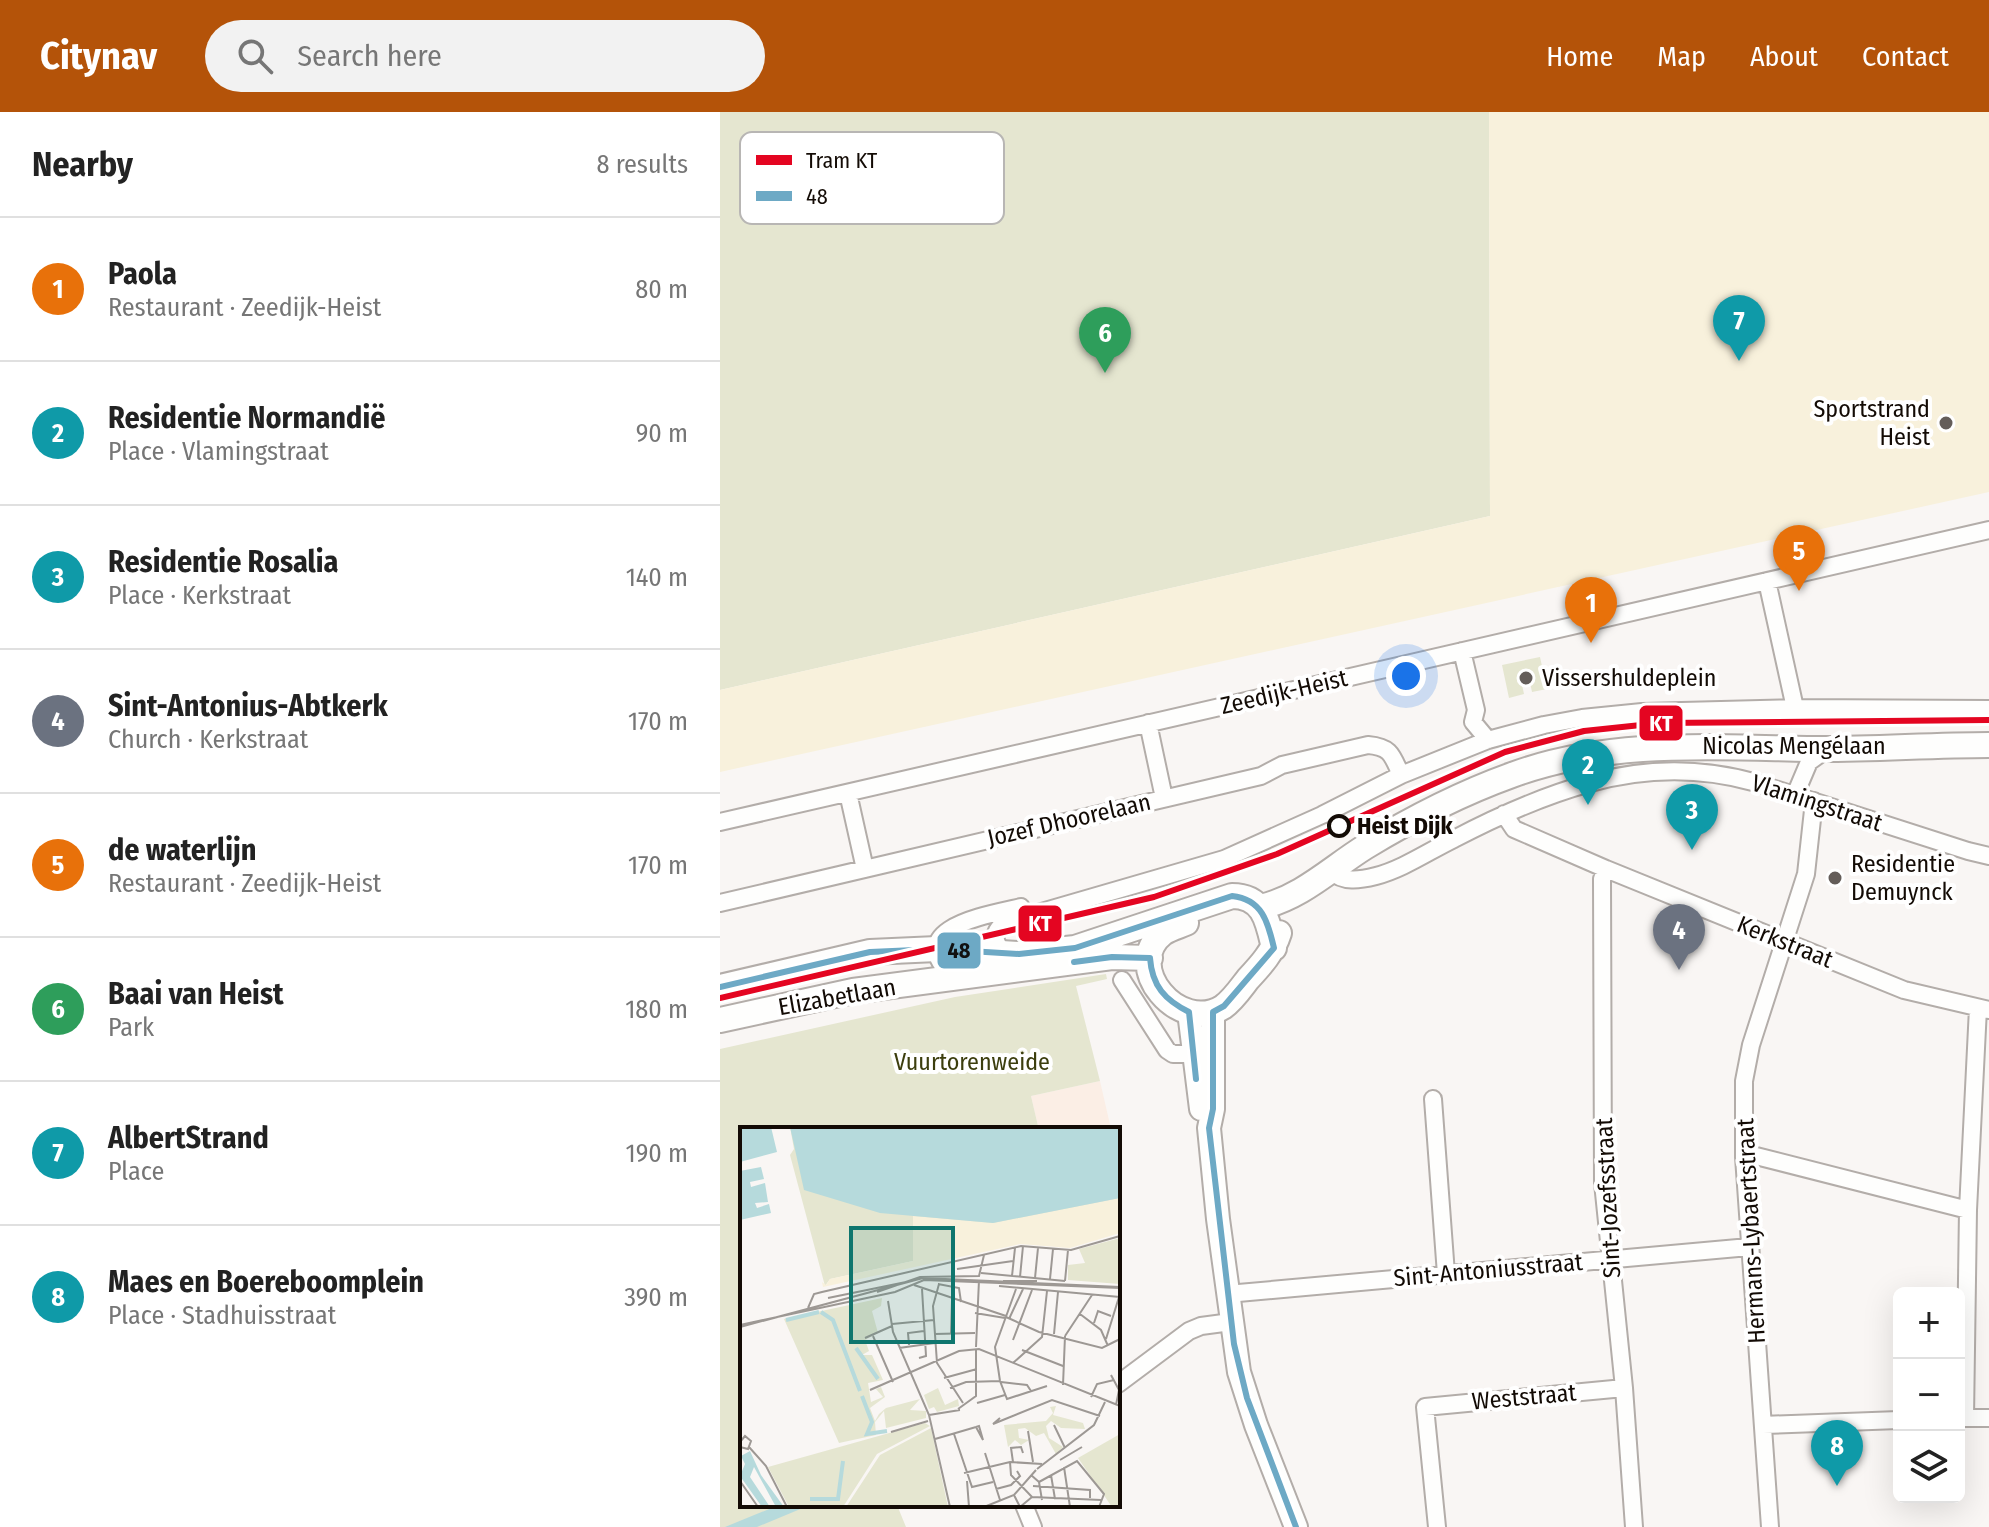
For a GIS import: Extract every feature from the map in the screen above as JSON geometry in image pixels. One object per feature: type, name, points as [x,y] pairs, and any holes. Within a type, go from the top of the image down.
[{"type":"main road","name":"Nicolas Mengélaan","points":[[1261,907],[1298,894],[1383,837],[1432,811],[1478,789],[1545,764],[1591,754],[1667,747],[1828,749],[1989,745]]},
{"type":"main road","name":"Nicolas Mengélaan","points":[[1274,948],[1283,915],[1298,894]]},
{"type":"main road","points":[[1232,896],[1242,896],[1261,907],[1267,917],[1274,948],[1224,1006],[1201,1012],[1162,997],[1150,971],[1150,958],[1163,933],[1198,918],[1202,905],[1232,896]]},
{"type":"main road","name":"Elizabetlaan","points":[[720,987],[870,952],[937,949],[1034,953],[1075,948],[1202,905]]},
{"type":"main road","name":"Elizabetlaan","points":[[720,1020],[853,991],[1112,957],[1150,958]]},
{"type":"main road","points":[[1201,1012],[1193,1054],[1202,1110],[1209,1128],[1231,1322],[1247,1398],[1296,1527]]},
{"type":"main road","points":[[1201,1012],[1213,1109],[1209,1128]]},
{"type":"street","name":"Zeedijk-Heist","points":[[720,822],[1989,530]]},
{"type":"street","points":[[1767,581],[1795,708]]},
{"type":"street","points":[[1462,651],[1476,710],[1473,722],[1488,740]]},
{"type":"street","points":[[1003,952],[996,945],[995,936],[1000,926],[1007,922],[1212,863],[1262,844],[1401,775],[1488,740],[1544,725],[1612,715],[1795,708],[1989,709]]},
{"type":"street","points":[[1148,723],[1164,798]]},
{"type":"street","name":"Jozef Dhoorelaan","points":[[720,903],[1261,776],[1282,765],[1368,745],[1382,746],[1392,755],[1401,775]]},
{"type":"street","points":[[1795,795],[1809,762],[1828,749]]},
{"type":"street","name":"Vlamingstraat","points":[[1331,871],[1337,877],[1348,880],[1378,876],[1537,799],[1592,782],[1654,771],[1694,770],[1724,774],[1989,856]]},
{"type":"street","points":[[848,793],[865,869]]},
{"type":"street","name":"Hermans-Lybaertstraat","points":[[1770,1527],[1749,1247],[1744,1081],[1751,1045],[1806,874],[1814,801]]},
{"type":"street","name":"Kerkstraat","points":[[1504,814],[1514,829],[1606,869],[1904,990],[1983,1009]]},
{"type":"street","name":"Sint-Jozefsstraat","points":[[1606,869],[1602,879],[1603,1183],[1624,1388],[1634,1527]]},
{"type":"street","points":[[954,978],[943,968],[937,949],[949,928],[966,920],[1144,882]]},
{"type":"street","points":[[1122,980],[1167,1050],[1173,1054],[1193,1054]]},
{"type":"street","points":[[1964,1359],[1968,1210],[1983,1009]]},
{"type":"street","points":[[1433,1099],[1446,1274]]},
{"type":"street","points":[[1744,1157],[1756,1156],[1968,1210]]},
{"type":"street","name":"Sint-Antoniusstraat","points":[[1227,1294],[1749,1247]]},
{"type":"street","points":[[1120,1383],[1189,1331],[1231,1322]]},
{"type":"street","name":"Weststraat","points":[[1437,1527],[1425,1407],[1624,1388]]},
{"type":"street","points":[[1965,1418],[1989,1418]]},
{"type":"street","points":[[1763,1425],[1893,1420]]},
{"type":"street","points":[[1025,1507],[1033,1527]]},
{"type":"shaded area","points":[[1100,1081],[1111,1127],[1033,1127],[1038,1126],[1031,1096]]},
{"type":"green space","points":[[720,112],[1489,112],[1490,516],[720,690]]},
{"type":"green space","points":[[1540,657],[1547,689],[1532,692],[1529,678],[1521,680],[1524,694],[1509,698],[1502,665]]},
{"type":"green space","name":"Vuurtorenweide","points":[[1106,974],[1107,979],[1076,986],[1100,1081],[1031,1096],[1038,1126],[1033,1127],[740,1127],[740,1507],[898,1507],[906,1527],[720,1527],[720,1049],[955,997]]},
{"type":"sand","points":[[1489,112],[1989,112],[1989,492],[720,772],[720,690],[1490,516]]},
{"type":"water","points":[[774,1507],[805,1507],[757,1527],[725,1527]]},
{"type":"tram line","name":"KT","points":[[720,998],[1154,897],[1277,854],[1505,752],[1584,731],[1660,723],[1989,720]]},
{"type":"transit line","name":"48","points":[[720,987],[870,952],[937,949],[1019,954],[1075,948],[1232,896],[1257,907],[1266,921],[1274,948],[1224,1006],[1213,1012],[1213,1109],[1209,1128],[1234,1344],[1247,1398],[1296,1527]]},
{"type":"transit line","name":"48","points":[[1074,962],[1112,957],[1150,958],[1161,991],[1189,1012],[1196,1079]]},
{"type":"place","name":"AlbertStrand","points":[[1739,361]]},
{"type":"place","name":"Baai van Heist","points":[[1105,373]]},
{"type":"place","name":"Sportstrand Heist","points":[[1946,423]]},
{"type":"place","name":"de waterlijn","points":[[1799,591]]},
{"type":"place","name":"Paola","points":[[1591,643]]},
{"type":"place","name":"Vissershuldeplein","points":[[1526,678]]},
{"type":"place","name":"Residentie Normandië","points":[[1588,805]]},
{"type":"place","name":"Heist Dijk","points":[[1339,826]]},
{"type":"place","name":"Residentie Rosalia","points":[[1692,850]]},
{"type":"place","name":"Residentie Demuynck","points":[[1835,878]]},
{"type":"place","name":"Sint-Antonius-Abtkerk","points":[[1679,970]]},
{"type":"place","name":"Maes en Boereboomplein","points":[[1837,1486]]}]
